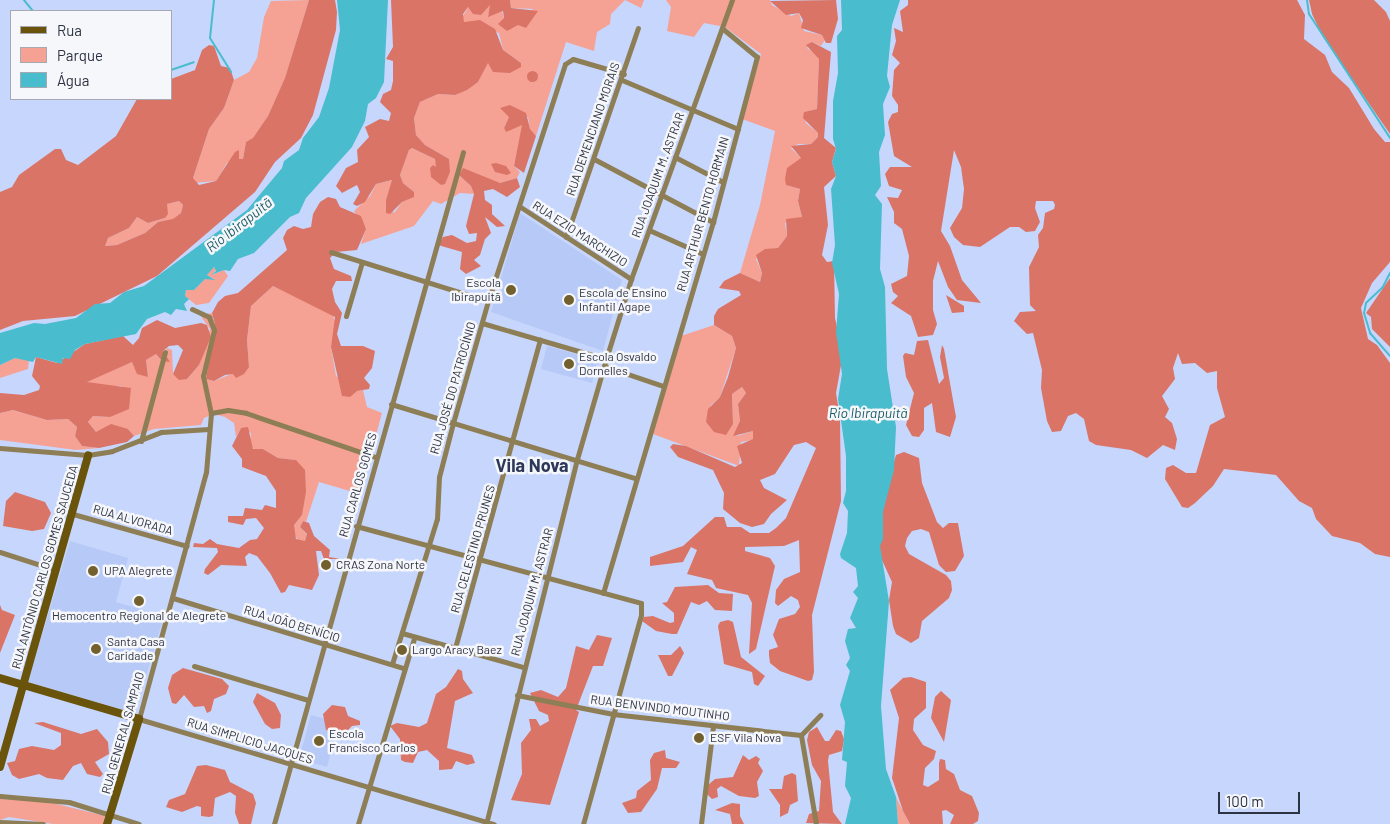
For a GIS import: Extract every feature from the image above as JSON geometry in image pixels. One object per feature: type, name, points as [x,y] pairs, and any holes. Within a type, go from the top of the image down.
[{"type":"street","name":"RUA JOAQUIM M. ASTRAR","points":[[486,823],[523,667],[576,459],[631,279],[732,0]]},
{"type":"street","name":"RUA DEMENCIANO MORAIS","points":[[566,237],[622,80],[638,28]]},
{"type":"street","name":"RUA ARTHUR BENTO HORMAIN","points":[[603,593],[635,478],[713,222],[757,57],[753,51],[722,29]]},
{"type":"street","name":"RUA JOSÉ DO PATROCÍNIO","points":[[392,664],[437,519],[439,477],[453,423],[488,302],[565,64],[574,59],[624,74]]},
{"type":"street","points":[[622,80],[691,111],[738,129]]},
{"type":"street","name":"RUA CARLOS GOMES","points":[[274,824],[375,458],[463,152]]},
{"type":"street","points":[[675,157],[723,182]]},
{"type":"street","points":[[594,159],[713,222]]},
{"type":"street","name":"RUA EZIO MARCHIZIO","points":[[519,206],[631,279]]},
{"type":"street","points":[[648,230],[703,254]]},
{"type":"street","points":[[332,252],[488,302]]},
{"type":"street","points":[[346,316],[362,262]]},
{"type":"street","name":"RUA GENERAL SAMPAIO","points":[[107,824],[139,719],[206,472],[211,413],[203,376],[214,330],[209,317],[192,309]]},
{"type":"street","points":[[482,323],[606,359]]},
{"type":"street","name":"RUA CELESTINO PRUNES","points":[[456,648],[540,340]]},
{"type":"street","points":[[142,441],[166,352]]},
{"type":"street","points":[[604,366],[663,386]]},
{"type":"street","points":[[391,404],[635,478]]},
{"type":"street","points":[[211,413],[228,410],[246,413],[375,458]]},
{"type":"street","points":[[0,448],[88,455],[142,441],[161,432],[209,429]]},
{"type":"street","name":"RUA ANTÔNIO CARLOS GOMES SAUCEDA","points":[[0,767],[73,514],[88,455]]},
{"type":"street","name":"RUA ALVORADA","points":[[73,514],[187,546]]},
{"type":"street","points":[[356,526],[603,593],[639,600],[642,607],[641,615],[583,824]]},
{"type":"street","points":[[0,552],[56,570]]},
{"type":"street","name":"RUA JOÃO BENÍCIO","points":[[173,598],[404,668]]},
{"type":"street","points":[[402,633],[414,638],[523,667]]},
{"type":"street","points":[[358,824],[414,638]]},
{"type":"street","points":[[194,666],[308,700]]},
{"type":"street","name":"RUA SIMPLICIO JACQUES","points":[[0,678],[494,824]]},
{"type":"street","name":"RUA BENVINDO MOUTINHO","points":[[517,695],[613,714],[801,735]]},
{"type":"street","points":[[816,824],[801,735],[820,715]]},
{"type":"street","points":[[701,824],[713,726]]},
{"type":"street","points":[[0,796],[70,802],[111,813],[140,824]]},
{"type":"street","points":[[0,822],[43,824]]},
{"type":"shaded area","points":[[309,0],[335,0],[337,12],[336,30],[313,115],[301,138],[275,162],[255,192],[157,276],[75,316],[23,321],[0,330],[0,192],[12,187],[19,175],[55,149],[61,149],[66,160],[78,165],[116,136],[136,100],[172,100],[172,79],[195,70],[202,50],[209,45],[214,46],[221,66],[230,68],[234,80],[224,108],[209,129],[193,178],[199,185],[216,181],[235,152],[239,150],[239,159],[243,159],[246,142],[253,138],[268,116],[285,78]],"holes":[[[179,201],[183,205],[181,213],[173,219],[158,222],[145,233],[117,245],[105,246],[108,238],[129,228],[137,217],[148,223],[165,218],[168,214],[167,204]]]},
{"type":"shaded area","points":[[391,0],[510,0],[511,8],[538,11],[526,28],[518,25],[507,31],[498,24],[504,18],[503,11],[488,17],[490,5],[481,15],[473,14],[468,7],[463,14],[464,22],[480,20],[495,29],[503,50],[521,63],[521,67],[510,73],[493,72],[488,63],[478,82],[467,90],[455,95],[438,94],[420,102],[414,118],[416,135],[425,145],[449,159],[450,172],[445,184],[441,185],[431,177],[430,168],[433,165],[436,167],[435,159],[412,148],[409,150],[400,175],[403,183],[414,192],[414,197],[402,202],[390,214],[386,213],[386,200],[392,180],[376,184],[365,202],[357,206],[353,204],[360,192],[357,185],[342,193],[336,186],[346,168],[358,162],[357,150],[369,137],[365,127],[380,119],[389,121],[391,113],[380,102],[383,94],[391,90],[393,81],[393,61],[386,59],[393,47]]},
{"type":"shaded area","points":[[836,0],[838,19],[831,43],[826,43],[822,35],[801,28],[803,20],[799,13],[786,15],[770,1]]},
{"type":"shaded area","points":[[908,0],[1297,0],[1305,15],[1304,39],[1325,55],[1332,72],[1349,88],[1374,129],[1385,142],[1390,142],[1390,262],[1372,283],[1361,308],[1368,339],[1377,345],[1390,363],[1390,557],[1375,554],[1360,543],[1332,536],[1316,519],[1312,508],[1299,501],[1276,475],[1224,469],[1213,486],[1195,503],[1188,508],[1182,507],[1165,479],[1166,468],[1173,465],[1186,473],[1196,473],[1210,425],[1225,417],[1217,388],[1217,371],[1207,373],[1195,363],[1182,364],[1178,353],[1173,368],[1175,379],[1162,396],[1169,409],[1165,417],[1172,423],[1177,439],[1175,450],[1163,445],[1147,458],[1131,450],[1096,445],[1089,441],[1084,419],[1076,413],[1068,416],[1061,431],[1052,432],[1047,421],[1041,388],[1042,370],[1033,333],[1027,334],[1014,321],[1020,312],[1036,311],[1030,305],[1029,267],[1039,247],[1038,235],[1043,228],[1045,213],[1054,209],[1055,205],[1053,201],[1036,201],[1035,208],[1040,222],[1035,231],[1026,232],[1019,227],[1010,227],[980,247],[963,245],[954,237],[950,228],[962,208],[964,189],[961,167],[954,150],[941,231],[950,246],[962,280],[981,303],[957,300],[948,287],[938,261],[933,281],[933,310],[937,324],[933,335],[918,337],[911,316],[891,303],[898,296],[893,292],[891,284],[907,276],[909,256],[902,229],[894,223],[894,212],[887,197],[898,198],[902,190],[889,186],[885,174],[890,167],[912,167],[894,156],[888,122],[892,114],[898,112],[898,105],[892,96],[894,70],[900,63],[892,55],[896,41],[894,28],[903,32],[900,11],[908,5]]},
{"type":"shaded area","points":[[1309,0],[1374,0],[1386,12],[1390,21],[1390,134],[1323,37],[1312,14]]},
{"type":"shaded area","points":[[812,42],[831,52],[824,138],[836,148],[832,162],[836,176],[824,187],[828,225],[822,255],[827,262],[834,261],[835,318],[843,354],[836,393],[840,419],[841,501],[812,615],[814,672],[812,680],[808,681],[780,671],[770,663],[769,655],[769,650],[778,647],[773,635],[779,619],[795,614],[800,607],[798,600],[791,596],[778,606],[775,603],[776,590],[784,579],[800,572],[799,540],[784,546],[745,547],[745,551],[770,558],[775,566],[756,649],[749,654],[752,603],[748,595],[716,588],[712,580],[687,574],[697,550],[691,547],[683,562],[650,566],[650,557],[683,546],[715,517],[724,517],[727,527],[741,527],[750,533],[769,533],[786,518],[816,448],[806,442],[794,445],[775,474],[760,480],[764,488],[787,500],[771,514],[764,524],[752,527],[740,523],[723,509],[724,493],[713,470],[678,457],[670,447],[673,444],[686,446],[735,467],[742,463],[737,446],[753,439],[753,431],[733,436],[740,421],[738,404],[746,393],[742,387],[732,394],[733,424],[726,435],[714,432],[706,422],[708,409],[720,397],[736,348],[732,336],[714,325],[714,316],[718,309],[741,295],[739,291],[719,288],[724,281],[740,273],[760,282],[762,273],[756,255],[765,249],[778,248],[787,236],[786,219],[802,217],[798,201],[800,189],[786,185],[785,179],[787,168],[801,158],[791,146],[811,144],[818,137],[818,133],[803,118],[804,112],[817,109],[819,59],[806,45]]},
{"type":"shaded area","points":[[532,70],[538,76],[532,82],[526,76]]},
{"type":"shaded area","points":[[510,105],[526,113],[530,129],[536,136],[524,173],[514,166],[522,125],[506,132],[504,128],[509,117],[500,108]]},
{"type":"shaded area","points":[[496,163],[506,166],[511,173],[507,175],[495,172],[491,164]]},
{"type":"shaded area","points":[[463,168],[500,183],[517,178],[520,187],[507,197],[493,189],[484,191],[485,200],[492,205],[492,214],[505,226],[497,227],[485,217],[491,233],[485,239],[480,255],[474,260],[481,266],[466,274],[460,269],[462,252],[438,245],[443,237],[452,235],[467,243],[476,241],[477,233],[469,234],[466,226],[474,194],[471,186],[459,175]]},
{"type":"shaded area","points":[[328,197],[336,199],[340,207],[361,216],[366,229],[357,250],[336,252],[330,258],[334,269],[351,276],[352,281],[336,281],[332,289],[335,302],[342,313],[337,334],[341,346],[363,346],[375,351],[372,368],[364,378],[370,385],[369,389],[357,391],[350,397],[342,396],[331,347],[335,317],[273,286],[251,306],[247,340],[249,367],[244,374],[236,378],[233,374],[225,375],[214,381],[206,379],[215,324],[212,313],[218,302],[225,296],[238,293],[287,250],[283,238],[287,230],[294,226],[303,229],[311,227],[313,214],[320,202]]},
{"type":"shaded area","name":"Escola de Ensino Infantil Agape","points":[[520,213],[622,280],[603,351],[491,312]]},
{"type":"shaded area","points":[[1390,278],[1390,347],[1372,329],[1371,317],[1366,313]]},
{"type":"shaded area","points":[[946,295],[964,306],[964,312],[952,313]]},
{"type":"shaded area","points":[[157,320],[175,328],[201,323],[207,325],[211,337],[199,365],[187,379],[179,380],[173,374],[183,350],[178,345],[169,346],[163,351],[170,362],[162,361],[156,354],[146,360],[148,377],[137,374],[132,362],[87,382],[131,388],[129,409],[110,417],[93,416],[88,422],[96,432],[111,424],[128,429],[134,436],[127,442],[99,448],[82,446],[75,436],[77,427],[68,419],[47,420],[13,410],[0,413],[0,393],[24,395],[39,390],[40,386],[32,376],[36,357],[57,363],[85,344],[123,336],[133,345],[139,338],[142,328]]},
{"type":"shaded area","points":[[928,340],[939,384],[944,378],[940,357],[942,345],[944,349],[956,417],[950,437],[936,432],[932,403],[924,408],[924,430],[919,437],[912,436],[906,425],[914,393],[906,377],[903,356],[905,353],[914,355],[917,341]]},
{"type":"shaded area","name":"Escola Osvaldo Dornelles","points":[[547,346],[598,360],[592,383],[541,369]]},
{"type":"shaded area","points":[[248,427],[253,449],[263,449],[278,458],[296,460],[305,470],[306,492],[302,515],[294,525],[296,539],[305,541],[307,534],[300,527],[303,521],[309,523],[314,536],[330,550],[329,557],[341,559],[324,559],[321,551],[316,551],[319,575],[312,590],[289,585],[285,592],[281,593],[270,573],[257,556],[249,553],[245,557],[247,566],[221,565],[208,575],[204,573],[205,569],[218,552],[217,548],[193,547],[194,543],[203,544],[210,539],[217,544],[239,548],[250,540],[257,539],[264,528],[256,518],[246,519],[243,525],[228,522],[228,516],[243,516],[245,508],[262,510],[265,505],[276,508],[276,491],[266,476],[242,467],[242,459],[232,446],[241,428]]},
{"type":"shaded area","points":[[904,452],[919,458],[922,483],[937,522],[943,528],[949,523],[958,523],[964,556],[955,571],[946,572],[939,565],[929,532],[921,529],[912,531],[907,538],[905,546],[909,554],[946,575],[951,581],[952,590],[949,598],[922,621],[919,638],[911,643],[896,634],[893,626],[889,600],[892,582],[881,558],[878,541],[886,489],[896,455]]},
{"type":"shaded area","points":[[15,492],[45,502],[51,513],[44,529],[32,531],[3,526],[6,501]]},
{"type":"shaded area","name":"Santa Casa Caridade","points":[[70,541],[128,558],[116,602],[164,616],[135,713],[28,682]]},
{"type":"shaded area","points":[[708,585],[719,593],[733,594],[732,611],[715,610],[707,601],[699,605],[691,602],[677,634],[656,631],[642,621],[644,617],[653,616],[670,623],[674,622],[674,613],[662,603],[667,602],[675,587]]},
{"type":"shaded area","points":[[0,605],[2,610],[15,615],[0,653]]},
{"type":"shaded area","points":[[728,620],[733,622],[741,657],[765,676],[758,686],[754,684],[752,672],[724,664],[718,626],[720,622]]},
{"type":"shaded area","points":[[597,635],[612,638],[603,666],[593,666],[576,710],[579,712],[550,805],[511,800],[522,774],[521,743],[531,730],[529,719],[536,719],[540,726],[549,721],[548,715],[539,711],[530,693],[541,690],[558,697],[566,688],[576,646],[589,650]]},
{"type":"shaded area","points":[[680,646],[684,653],[672,676],[668,676],[658,655],[671,655]]},
{"type":"shaded area","points":[[183,668],[222,679],[229,686],[226,694],[214,699],[211,711],[207,713],[204,706],[194,707],[184,695],[176,704],[172,703],[168,688],[172,675]]},
{"type":"shaded area","points":[[458,669],[462,671],[463,679],[473,693],[455,701],[447,748],[472,755],[475,763],[467,765],[456,761],[452,769],[439,770],[439,761],[427,750],[418,752],[413,763],[401,760],[400,739],[390,726],[397,723],[419,727],[427,723],[436,694],[446,687]]},
{"type":"shaded area","points":[[911,677],[926,682],[926,708],[914,719],[913,730],[923,745],[936,751],[934,759],[925,768],[923,785],[928,787],[939,780],[940,759],[945,760],[946,769],[954,774],[960,790],[972,796],[979,813],[978,821],[973,824],[950,824],[954,815],[946,810],[942,811],[943,824],[910,824],[903,811],[892,778],[899,718],[890,690],[903,678]]},
{"type":"shaded area","points":[[941,691],[951,700],[944,742],[931,718],[935,697]]},
{"type":"shaded area","points":[[257,693],[275,703],[281,715],[280,728],[272,729],[265,724],[253,702]]},
{"type":"shaded area","points":[[332,705],[345,707],[348,716],[360,721],[360,725],[352,726],[343,735],[326,730],[323,714]]},
{"type":"shaded area","name":"Escola Francisco Carlos","points":[[311,715],[339,723],[327,767],[299,759]]},
{"type":"shaded area","points":[[43,722],[81,734],[97,729],[108,742],[109,754],[95,762],[103,774],[100,777],[87,774],[81,763],[73,766],[63,780],[47,778],[39,774],[19,779],[12,775],[7,763],[15,761],[19,749],[32,746],[54,750],[61,745],[61,733],[34,723]]},
{"type":"shaded area","points":[[817,727],[825,741],[829,741],[836,730],[841,731],[844,739],[842,751],[829,755],[828,761],[833,812],[842,824],[806,823],[809,814],[819,811],[821,781],[812,765],[807,740],[809,732]]},
{"type":"shaded area","points":[[665,750],[666,758],[680,762],[676,768],[662,768],[657,789],[641,812],[628,813],[622,803],[636,798],[637,791],[651,780],[650,760],[654,753]]},
{"type":"shaded area","points":[[743,755],[749,760],[756,756],[760,759],[758,763],[763,771],[757,782],[759,796],[755,798],[739,796],[721,786],[717,789],[718,797],[712,799],[706,793],[708,785],[715,779],[733,777]]},
{"type":"shaded area","points":[[206,765],[225,770],[230,782],[253,794],[256,803],[251,824],[239,824],[235,813],[236,796],[230,792],[215,798],[213,816],[209,817],[201,816],[201,807],[197,806],[182,812],[166,807],[169,800],[185,794],[197,766]]},
{"type":"shaded area","points":[[792,773],[796,775],[798,801],[790,805],[788,813],[780,817],[780,805],[769,789],[782,789],[784,776]]},
{"type":"shaded area","points":[[732,803],[740,804],[740,816],[744,824],[732,824],[730,814],[715,810]]},
{"type":"green space","points":[[309,0],[285,79],[268,116],[253,139],[246,142],[243,159],[227,163],[216,181],[194,183],[193,178],[209,129],[224,108],[234,80],[249,72],[257,58],[264,17],[271,1]]},
{"type":"green space","points":[[510,0],[625,0],[611,14],[610,24],[597,32],[594,51],[566,42],[536,136],[530,130],[528,117],[509,117],[504,128],[506,131],[517,125],[522,125],[514,166],[520,172],[517,178],[500,183],[459,175],[471,186],[474,194],[460,193],[441,204],[433,201],[414,226],[361,244],[366,228],[354,211],[370,196],[376,184],[393,180],[386,200],[394,213],[402,202],[413,197],[414,192],[403,183],[400,175],[409,150],[412,148],[435,159],[437,167],[431,177],[449,159],[425,145],[416,135],[414,118],[420,102],[438,94],[455,95],[478,82],[488,62],[490,66],[521,63],[503,50],[499,33],[464,22],[462,18],[468,7],[472,10],[491,5],[488,16],[502,11],[504,19],[534,9],[511,8]]},
{"type":"green space","points":[[625,0],[644,0],[641,8]]},
{"type":"green space","points":[[666,0],[770,0],[772,5],[791,16],[799,13],[804,31],[822,35],[825,40],[821,46],[812,42],[807,48],[816,54],[819,59],[817,109],[804,112],[806,123],[818,133],[818,137],[811,144],[798,144],[791,148],[801,158],[786,185],[800,189],[798,201],[802,217],[785,223],[787,236],[778,248],[765,250],[756,259],[762,273],[760,282],[740,273],[760,205],[775,131],[742,119],[761,54],[725,27],[704,23],[694,37],[667,31],[671,7]]},
{"type":"green space","points":[[179,201],[183,205],[181,213],[173,220],[158,222],[145,233],[117,245],[104,246],[108,238],[129,228],[137,217],[148,223],[165,218],[167,204]]},
{"type":"green space","points":[[212,268],[217,268],[212,275],[224,270],[228,276],[209,303],[196,305],[185,296],[186,290],[194,290],[205,279],[214,279],[207,275]]},
{"type":"green space","points":[[273,286],[333,314],[336,326],[331,347],[336,376],[357,391],[363,390],[367,407],[382,413],[360,494],[319,482],[306,522],[303,521],[300,527],[307,535],[305,541],[299,542],[294,534],[294,525],[302,514],[296,460],[278,458],[263,449],[254,449],[250,446],[251,433],[241,428],[236,437],[234,423],[225,417],[214,414],[204,418],[201,425],[154,429],[134,436],[128,429],[96,432],[88,422],[93,416],[110,417],[122,386],[100,386],[87,382],[90,379],[132,362],[148,377],[146,360],[156,354],[162,361],[167,348],[172,350],[173,374],[187,379],[199,365],[210,329],[200,315],[212,313],[215,324],[206,379],[214,381],[249,367],[247,340],[251,306]]},
{"type":"green space","points":[[714,325],[732,336],[736,348],[720,397],[710,406],[733,424],[732,394],[742,387],[746,393],[738,404],[740,421],[737,436],[753,431],[753,440],[741,442],[739,466],[653,434],[678,337]]},
{"type":"green space","points":[[15,358],[29,360],[28,369],[0,378],[0,365]]},
{"type":"green space","points":[[13,410],[47,420],[68,419],[77,427],[75,436],[82,446],[99,448],[76,450],[0,440],[0,413]]},
{"type":"green space","points":[[896,797],[903,811],[910,824],[898,824]]},
{"type":"green space","points":[[0,799],[49,802],[105,816],[103,824],[53,824],[9,817],[0,820]]},
{"type":"water","name":"Rio Ibirapuitã","points":[[337,0],[388,0],[384,82],[376,98],[368,104],[365,121],[352,147],[306,198],[299,213],[290,217],[254,253],[238,259],[230,271],[224,270],[211,275],[216,271],[214,267],[207,275],[215,280],[205,279],[194,290],[186,290],[185,296],[189,299],[184,304],[187,311],[176,309],[171,315],[165,312],[147,319],[136,334],[85,344],[75,350],[70,359],[63,358],[62,364],[36,357],[33,362],[15,358],[0,365],[0,333],[34,323],[45,324],[76,318],[95,304],[110,303],[124,292],[144,286],[247,210],[282,168],[284,161],[299,150],[303,138],[319,117],[329,88],[340,30]]},
{"type":"water","name":"Rio Ibirapuitã","points":[[841,0],[900,0],[892,25],[887,76],[890,87],[883,104],[885,135],[879,152],[881,186],[875,195],[882,204],[880,269],[885,287],[887,369],[896,427],[894,470],[883,512],[883,539],[880,546],[889,601],[881,706],[886,769],[896,797],[898,824],[845,824],[851,798],[845,786],[847,762],[842,760],[845,722],[840,705],[850,671],[846,665],[850,658],[845,641],[848,629],[856,628],[850,618],[858,598],[853,592],[858,586],[856,568],[841,558],[840,554],[847,533],[848,511],[843,503],[846,491],[846,456],[838,399],[842,374],[836,332],[839,294],[832,263],[835,245],[831,189],[836,176],[832,162],[836,149],[833,139],[833,101],[838,73],[837,36],[842,30]]},
{"type":"waterway","points":[[24,0],[32,10]]},
{"type":"waterway","points":[[214,0],[210,38],[231,72]]},
{"type":"waterway","points":[[1307,0],[1309,14],[1390,138]]},
{"type":"waterway","points":[[172,70],[194,62]]},
{"type":"waterway","points":[[1390,273],[1383,287],[1366,303],[1364,313],[1370,333],[1390,356]]},
{"type":"place","name":"Escola Ibirapuitã","points":[[511,290]]},
{"type":"place","name":"Escola de Ensino Infantil Agape","points":[[569,300]]},
{"type":"place","name":"Escola Osvaldo Dornelles","points":[[569,364]]},
{"type":"place","name":"CRAS Zona Norte","points":[[326,565]]},
{"type":"place","name":"UPA Alegrete","points":[[93,571]]},
{"type":"place","name":"Hemocentro Regional de Alegrete","points":[[139,601]]},
{"type":"place","name":"Santa Casa Caridade","points":[[96,649]]},
{"type":"place","name":"Largo Aracy Baez","points":[[402,650]]},
{"type":"place","name":"ESF Vila Nova","points":[[699,738]]},
{"type":"place","name":"Escola Francisco Carlos","points":[[319,741]]},
{"type":"district","name":"Vila Nova","points":[[532,465]]}]
